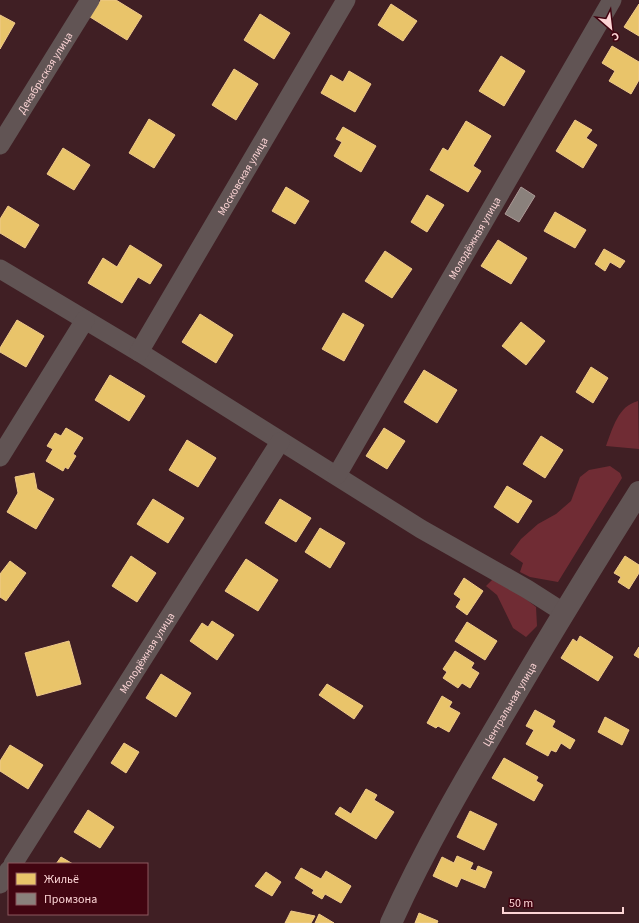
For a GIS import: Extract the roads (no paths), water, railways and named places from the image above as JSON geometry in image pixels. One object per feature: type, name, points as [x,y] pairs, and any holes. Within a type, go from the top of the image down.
[{"type":"street","name":"Декабрьская улица","points":[[0,145],[90,0]]},
{"type":"street","name":"Московская улица","points":[[139,352],[346,0]]},
{"type":"street","name":"Молодёжная улица","points":[[337,476],[612,0]]},
{"type":"street","points":[[0,269],[139,352],[420,529],[527,589],[563,612]]},
{"type":"street","points":[[0,457],[85,320]]},
{"type":"street","name":"Молодёжная улица","points":[[14,863],[280,442]]},
{"type":"street","name":"Центральная улица","points":[[391,923],[413,875],[455,796],[563,612],[639,492]]},
{"type":"street","points":[[0,884],[8,872]]}]
